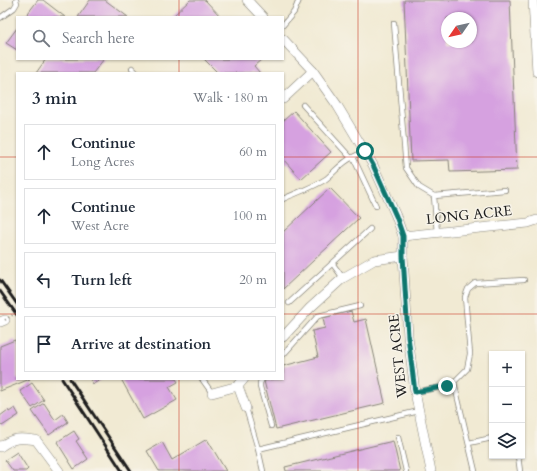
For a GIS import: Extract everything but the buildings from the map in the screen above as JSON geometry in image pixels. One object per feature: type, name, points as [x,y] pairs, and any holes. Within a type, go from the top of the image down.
[{"type":"street","points":[[247,0],[262,16]]},
{"type":"street","points":[[533,0],[537,72]]},
{"type":"street","name":"WEST ACRE","points":[[284,40],[313,71],[337,104],[373,165],[396,216],[403,236],[408,336],[415,392],[431,471]]},
{"type":"street","points":[[284,98],[313,71]]},
{"type":"street","name":"LONG ACRE","points":[[403,236],[528,223],[537,220]]},
{"type":"street","points":[[284,336],[310,308],[343,278],[374,260],[403,256]]},
{"type":"street","points":[[212,393],[241,382],[246,408]]},
{"type":"street","points":[[0,447],[10,440],[22,438],[36,440],[59,471]]},
{"type":"lane","points":[[0,18],[14,8],[17,3],[16,0]]},
{"type":"lane","points":[[284,24],[294,12],[299,0]]},
{"type":"lane","points":[[394,23],[406,168],[419,187],[434,196],[505,190]]},
{"type":"lane","points":[[132,68],[137,72]]},
{"type":"lane","points":[[303,105],[352,157],[376,206]]},
{"type":"lane","points":[[284,199],[327,178],[352,157],[365,151]]},
{"type":"lane","points":[[434,196],[437,233]]},
{"type":"lane","points":[[289,303],[370,229]]},
{"type":"lane","points":[[332,263],[343,278]]},
{"type":"lane","points":[[415,392],[447,386],[454,382],[468,369],[470,354],[465,297],[468,289],[475,283],[524,280]]},
{"type":"lane","points":[[284,354],[318,316],[360,306]]},
{"type":"lane","points":[[310,308],[318,316]]},
{"type":"lane","points":[[203,380],[212,393]]},
{"type":"lane","points":[[262,380],[260,387],[271,426]]},
{"type":"lane","points":[[454,382],[475,471]]},
{"type":"lane","points":[[246,408],[263,471]]},
{"type":"lane","points":[[258,449],[419,411]]},
{"type":"lane","points":[[398,437],[406,471]]},
{"type":"lane","points":[[469,443],[489,439]]},
{"type":"lane","points":[[518,459],[520,471]]},
{"type":"path","points":[[3,321],[16,313]]},
{"type":"railway","points":[[0,280],[16,303]]},
{"type":"railway","points":[[0,291],[16,314]]},
{"type":"railway","points":[[63,380],[122,471]]},
{"type":"railway","points":[[71,380],[131,471]]},
{"type":"route","points":[[365,151],[396,216],[403,236],[408,336],[415,392],[447,386]]}]
